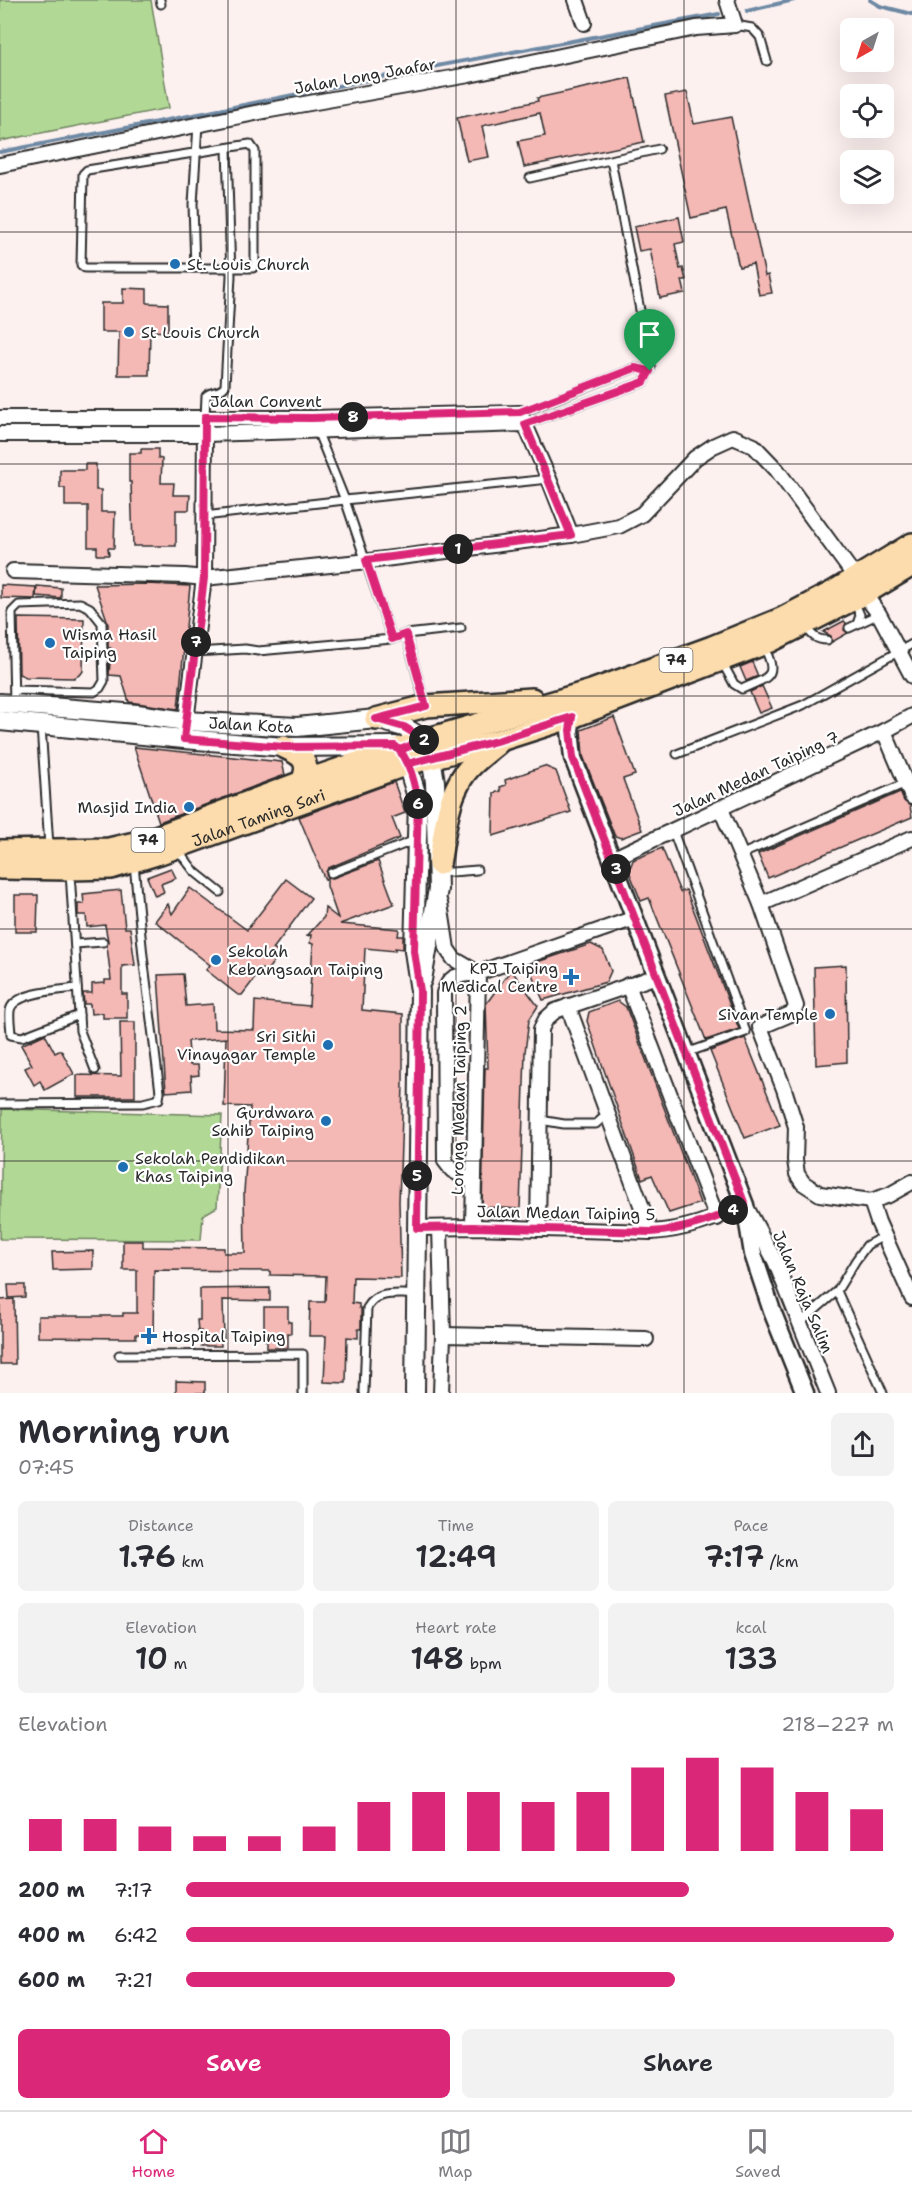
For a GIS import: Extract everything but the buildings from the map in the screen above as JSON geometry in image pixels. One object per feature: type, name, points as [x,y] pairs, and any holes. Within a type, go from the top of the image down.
[{"type":"main road","name":"74","points":[[428,749],[500,740],[572,717],[762,645],[805,624],[858,590],[912,544]]},
{"type":"main road","name":"74","points":[[404,757],[712,647],[858,590],[912,565]]},
{"type":"main road","points":[[376,719],[426,706],[546,698],[591,691]]},
{"type":"main road","name":"Jalan Kota","points":[[8,708],[89,701],[137,714],[186,721],[297,727],[376,719],[404,727],[428,749]]},
{"type":"main road","name":"Jalan Kota","points":[[8,708],[41,724],[284,747],[395,746],[404,757]]},
{"type":"main road","points":[[420,991],[429,954],[451,804],[459,783],[471,766],[500,740]]},
{"type":"main road","points":[[284,747],[295,752],[306,763],[307,772],[302,782]]},
{"type":"main road","points":[[428,749],[439,875]]},
{"type":"main road","points":[[404,757],[418,800],[414,951],[420,991],[415,1393]]},
{"type":"main road","name":"Jalan Taming Sari","points":[[0,851],[50,852],[109,849],[148,840],[302,782],[404,757]]},
{"type":"main road","name":"Jalan Taming Sari","points":[[0,868],[111,867],[134,861],[404,757]]},
{"type":"street","points":[[576,0],[584,23]]},
{"type":"street","points":[[727,0],[735,25]]},
{"type":"street","name":"Jalan Long Jaafar","points":[[0,165],[198,124],[469,75],[696,28],[735,25]]},
{"type":"street","points":[[184,739],[204,578],[205,417]]},
{"type":"street","name":"Jalan Convent","points":[[0,418],[205,417],[314,424]]},
{"type":"street","points":[[522,418],[571,535]]},
{"type":"street","name":"Jalan Convent","points":[[0,434],[205,434],[314,424],[522,418]]},
{"type":"street","points":[[13,571],[204,578],[571,535],[620,526],[642,514],[695,458],[733,437],[754,446],[777,470],[858,590],[879,614],[912,676]]},
{"type":"street","name":"Jalan Medan Taiping 7","points":[[612,859],[885,731],[912,716]]},
{"type":"street","points":[[572,717],[570,730],[573,758],[745,1205],[753,1254],[772,1311],[805,1393]]},
{"type":"street","points":[[885,731],[912,797]]},
{"type":"street","points":[[721,808],[761,904],[796,1006],[793,1013],[760,1027],[796,1127],[797,1174],[803,1183],[820,1194],[871,1202],[912,1182]]},
{"type":"street","points":[[761,904],[912,838]]},
{"type":"street","points":[[439,875],[447,949],[454,958],[478,973]]},
{"type":"street","points":[[474,1182],[452,1170],[445,1161],[444,993],[447,982],[453,976],[478,973],[634,918]]},
{"type":"street","name":"Lorong Medan Taiping 2","points":[[473,1227],[478,973]]},
{"type":"street","points":[[538,1229],[541,1029],[546,1019],[555,1011],[657,976]]},
{"type":"street","points":[[628,986],[717,1218]]},
{"type":"street","points":[[568,1006],[651,1232]]},
{"type":"street","points":[[871,1202],[912,1298]]},
{"type":"street","name":"Jalan Medan Taiping 5","points":[[417,1228],[473,1227],[651,1232],[675,1230],[717,1218],[745,1205]]},
{"type":"street","name":"Jalan Raja Salim","points":[[745,1205],[775,1262],[828,1393]]},
{"type":"street","points":[[440,1228],[443,1335],[441,1393]]},
{"type":"street","points":[[443,1335],[646,1339]]},
{"type":"lane","points":[[735,25],[752,28],[760,37],[767,61]]},
{"type":"lane","points":[[195,268],[193,204],[198,124]]},
{"type":"lane","points":[[250,144],[255,151],[255,264],[253,268],[85,268],[81,265],[83,174],[87,170],[226,148],[250,144]]},
{"type":"lane","points":[[205,417],[206,396],[220,391],[225,386],[231,276],[226,148]]},
{"type":"lane","points":[[530,178],[659,149]]},
{"type":"lane","points":[[522,418],[644,382],[650,371],[651,360],[611,160]]},
{"type":"lane","points":[[522,418],[635,368],[650,371]]},
{"type":"lane","points":[[314,424],[345,500],[392,639]]},
{"type":"lane","points":[[204,516],[549,479]]},
{"type":"lane","points":[[856,624],[860,615],[858,590]]},
{"type":"lane","points":[[8,708],[12,612],[19,605],[80,603],[90,608],[102,623],[104,681],[89,701]]},
{"type":"lane","points":[[849,628],[879,614]]},
{"type":"lane","points":[[805,624],[810,633],[819,640],[827,640]]},
{"type":"lane","points":[[195,652],[245,649],[258,651],[392,639],[406,634],[461,628]]},
{"type":"lane","points":[[406,634],[426,706]]},
{"type":"lane","points":[[677,754],[803,705],[912,644]]},
{"type":"lane","points":[[722,661],[734,684],[742,689],[768,678],[773,670],[772,662],[762,645]]},
{"type":"lane","points":[[41,724],[50,852]]},
{"type":"lane","points":[[740,855],[906,783]]},
{"type":"lane","points":[[673,831],[746,1032],[686,1053]]},
{"type":"lane","points":[[331,873],[417,840]]},
{"type":"lane","points":[[175,847],[195,872],[220,892]]},
{"type":"lane","points":[[0,1104],[144,1103],[159,1099],[134,861]]},
{"type":"lane","points":[[70,869],[80,1031],[95,1070]]},
{"type":"lane","points":[[439,875],[477,870]]},
{"type":"lane","points":[[75,944],[103,942]]},
{"type":"lane","points":[[77,988],[35,994],[15,1001],[9,1010],[11,1035],[22,1037],[79,1015]]},
{"type":"lane","points":[[540,1120],[564,1124],[596,1124],[607,1114]]},
{"type":"lane","points":[[799,1324],[837,1291],[867,1245],[885,1236]]},
{"type":"lane","points":[[837,1291],[883,1393]]},
{"type":"lane","points":[[364,1392],[367,1308],[373,1299],[380,1295],[416,1294]]},
{"type":"lane","points":[[119,1355],[303,1354],[303,1393]]},
{"type":"green space","points":[[0,0],[151,0],[169,108],[0,141]]},
{"type":"green space","name":"Sekolah Pendidikan Khas Taiping","points":[[2,1109],[222,1115],[217,1207],[203,1215],[201,1240],[0,1239]]},
{"type":"waterway","points":[[747,11],[794,0]]},
{"type":"waterway","points":[[870,0],[880,6],[912,14]]},
{"type":"waterway","points":[[0,152],[442,65],[719,14]]},
{"type":"place","name":"St. Louis Church","points":[[175,264]]},
{"type":"place","name":"St Louis Church","points":[[129,332]]},
{"type":"place","name":"Wisma Hasil Taiping","points":[[50,643]]},
{"type":"place","name":"Masjid India","points":[[189,807]]},
{"type":"place","name":"Sekolah Kebangsaan Taiping","points":[[216,960]]},
{"type":"place","name":"KPJ Taiping Medical Centre","points":[[571,977]]},
{"type":"place","name":"Sivan Temple","points":[[830,1014]]},
{"type":"place","name":"Sri Sithi Vinayagar Temple","points":[[328,1045]]},
{"type":"place","name":"Gurdwara Sahib Taiping","points":[[326,1121]]},
{"type":"place","name":"Sekolah Pendidikan Khas Taiping","points":[[123,1167]]},
{"type":"place","name":"Hospital Taiping","points":[[149,1336]]},
{"type":"route","points":[[650,371],[635,368],[520,412],[312,418],[205,417],[204,578],[184,739],[284,747],[395,746],[400,750],[411,774],[418,800],[414,951],[420,991],[417,1228],[473,1227],[651,1232],[697,1225],[745,1205],[573,758],[570,730],[572,717],[500,740],[407,764],[400,750],[425,740],[404,727],[376,719],[426,706],[406,634],[392,639],[366,560],[571,535],[525,424],[644,382],[650,371]]}]
